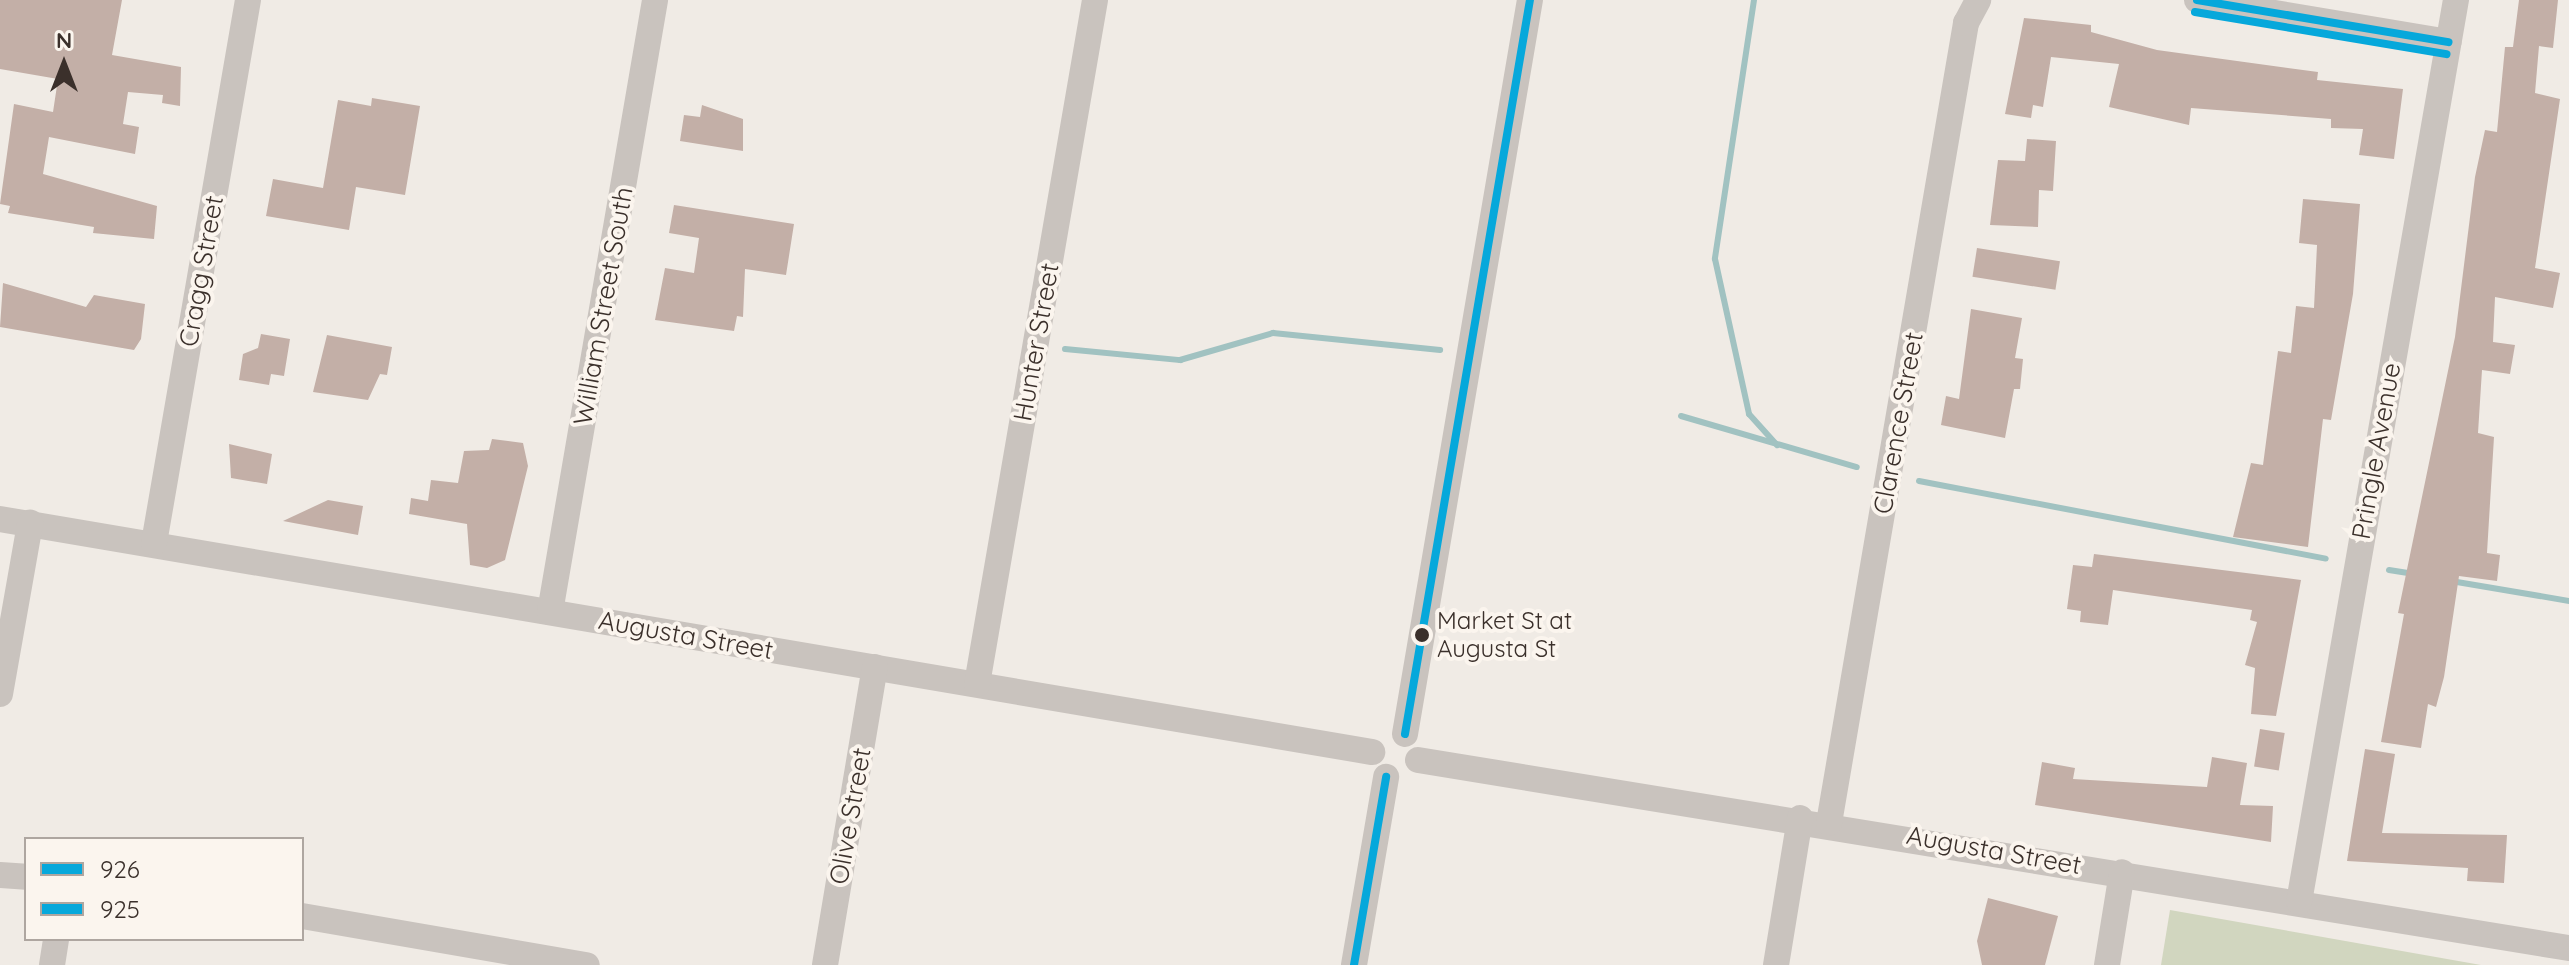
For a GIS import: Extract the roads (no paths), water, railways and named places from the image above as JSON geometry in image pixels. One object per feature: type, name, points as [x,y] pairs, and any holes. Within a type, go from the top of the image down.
[{"type":"street","name":"Cragg Street","points":[[154,543],[248,0]]},
{"type":"street","name":"William Street South","points":[[550,612],[655,0]]},
{"type":"street","name":"Hunter Street","points":[[977,684],[1095,0]]},
{"type":"street","points":[[1386,777],[1402,778],[1418,760],[1405,734],[1530,0]]},
{"type":"street","points":[[2197,0],[2449,42]]},
{"type":"street","name":"Pringle Avenue","points":[[2299,902],[2456,0]]},
{"type":"street","name":"Clarence Street","points":[[1829,823],[1969,8]]},
{"type":"street","name":"Augusta Street","points":[[0,519],[1372,752]]},
{"type":"street","points":[[0,694],[30,523]]},
{"type":"street","name":"Olive Street","points":[[825,965],[875,667]]},
{"type":"street","points":[[1354,965],[1386,777],[1372,752],[1381,736],[1405,734]]},
{"type":"street","name":"Augusta Street","points":[[1418,760],[1800,818],[2569,948]]},
{"type":"street","points":[[1776,965],[1800,818]]},
{"type":"street","points":[[2107,965],[2122,872]]},
{"type":"street","points":[[0,875],[24,877]]},
{"type":"street","points":[[304,916],[587,965]]},
{"type":"street","points":[[52,965],[56,941]]},
{"type":"waterway","points":[[1754,0],[1715,259],[1749,414],[1777,445]]},
{"type":"waterway","points":[[1065,349],[1180,360],[1273,333],[1440,350]]},
{"type":"waterway","points":[[1681,416],[1857,467]]},
{"type":"waterway","points":[[1919,481],[2326,559]]},
{"type":"waterway","points":[[2389,570],[2413,574]]},
{"type":"waterway","points":[[2451,581],[2569,601]]},
{"type":"place","name":"Market St at Augusta St","points":[[1422,635]]}]
